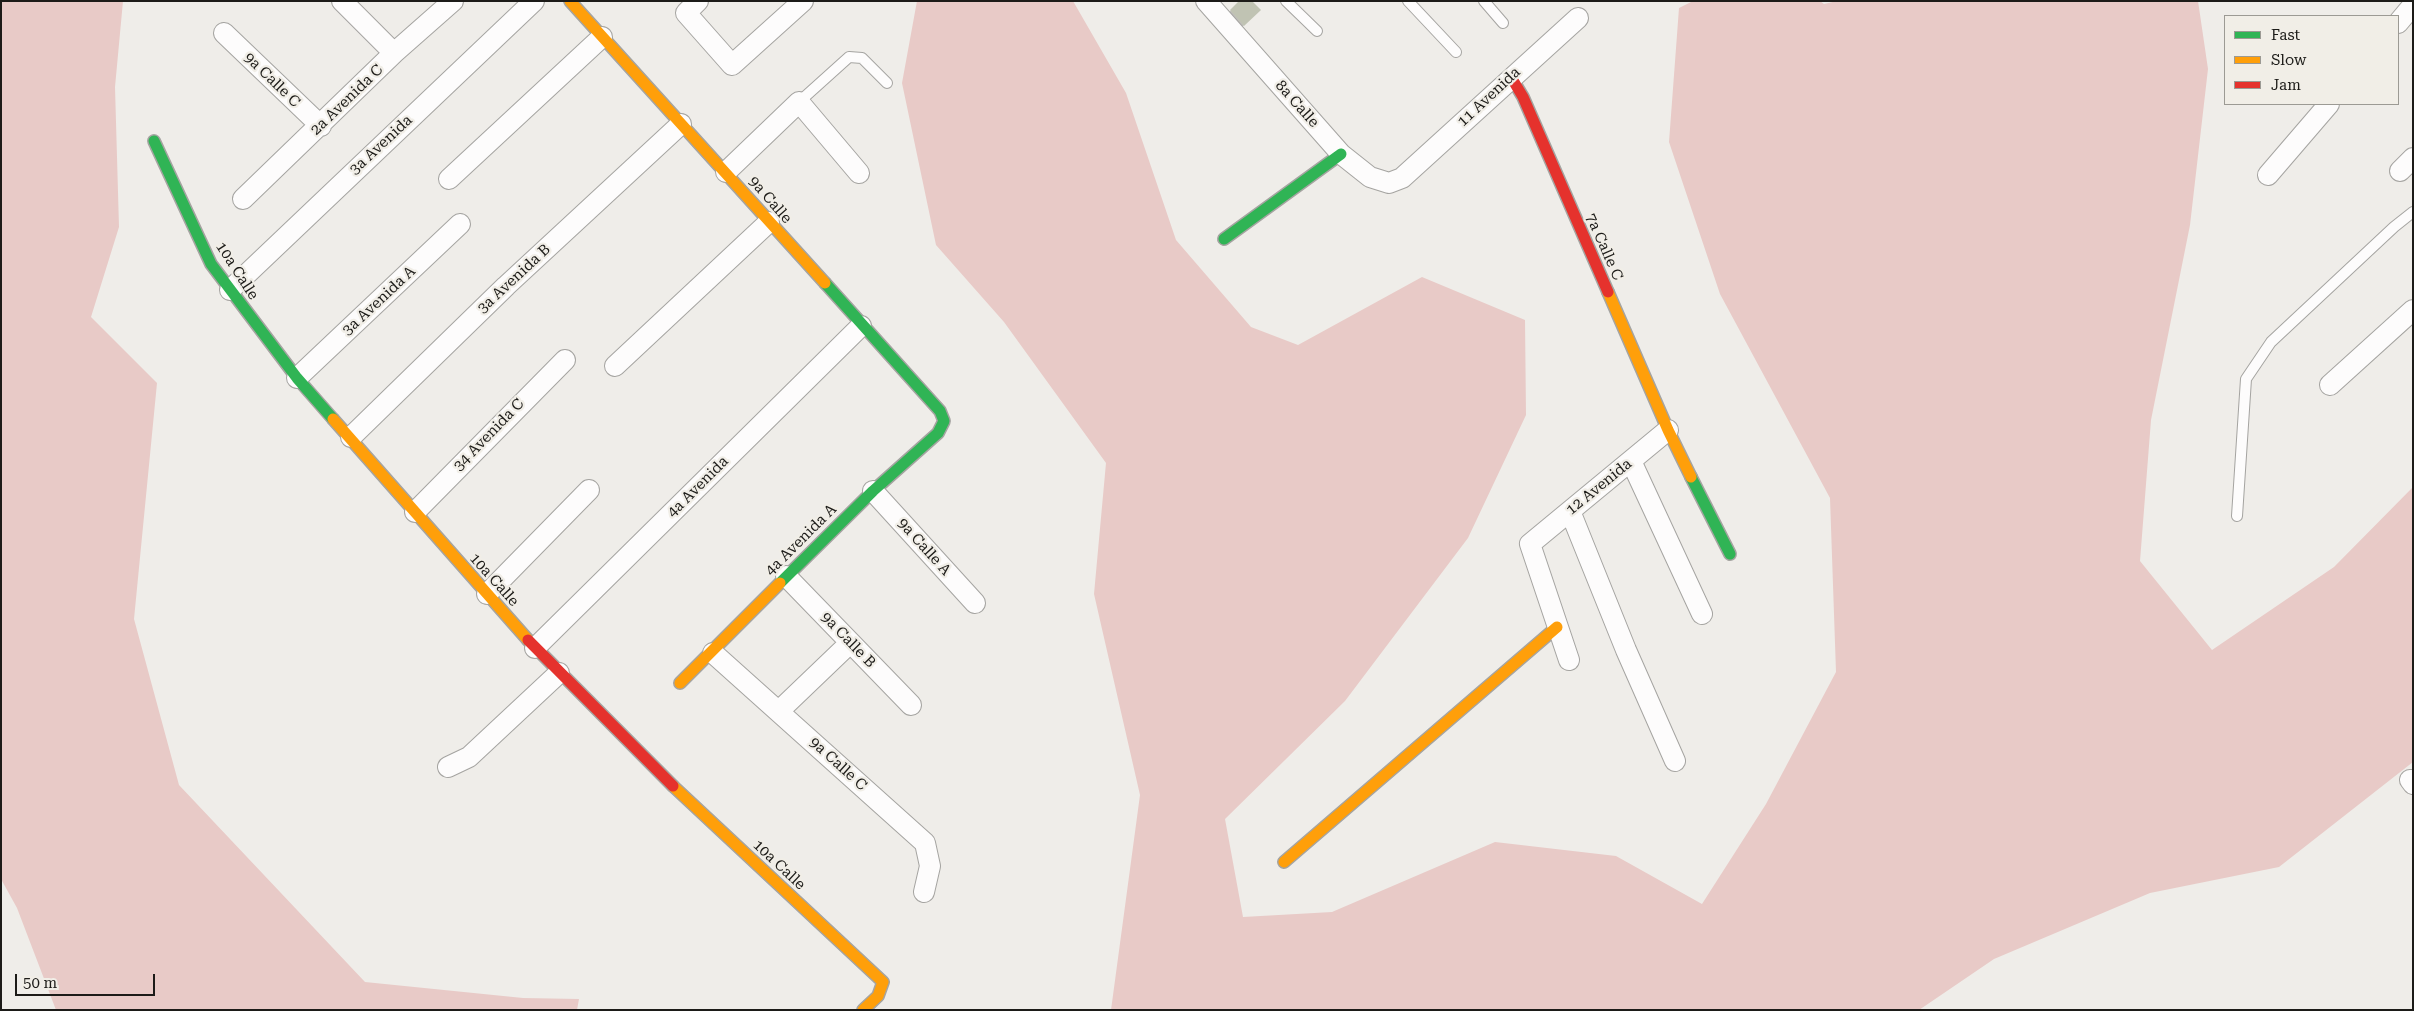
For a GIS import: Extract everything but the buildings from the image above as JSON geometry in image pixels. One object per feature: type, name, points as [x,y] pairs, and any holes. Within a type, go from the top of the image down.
[{"type":"street","points":[[342,1],[394,53]]},
{"type":"street","name":"2a Avenida C","points":[[243,199],[321,126],[394,53],[453,1]]},
{"type":"street","name":"3a Avenida","points":[[230,290],[534,1]]},
{"type":"street","name":"9a Calle","points":[[570,1],[726,172],[861,326],[940,410],[944,421]]},
{"type":"street","points":[[698,1],[686,13],[732,65],[803,1]]},
{"type":"street","name":"8a Calle","points":[[1216,5],[1341,154],[1370,177],[1389,182],[1402,178]]},
{"type":"street","points":[[2399,22],[2413,5]]},
{"type":"street","name":"11 Avenida","points":[[1402,178],[1578,18]]},
{"type":"street","name":"9a Calle C","points":[[224,33],[321,126]]},
{"type":"street","points":[[449,179],[602,36]]},
{"type":"street","name":"7a Calle C","points":[[1511,77],[1523,97],[1668,430],[1730,554]]},
{"type":"street","points":[[726,172],[799,102],[859,173]]},
{"type":"street","points":[[2268,175],[2328,105]]},
{"type":"street","name":"3a Avenida B","points":[[350,437],[506,286],[681,124]]},
{"type":"street","name":"10a Calle","points":[[154,141],[211,264],[297,378],[559,673],[696,809],[883,982],[878,996],[864,1010]]},
{"type":"street","points":[[1224,239],[1341,154]]},
{"type":"street","points":[[615,366],[768,222]]},
{"type":"street","name":"3a Avenida A","points":[[297,378],[460,224]]},
{"type":"street","points":[[2330,385],[2413,310]]},
{"type":"street","name":"4a Avenida","points":[[535,648],[861,326]]},
{"type":"street","name":"34 Avenida C","points":[[415,512],[565,360]]},
{"type":"street","name":"4a Avenida A","points":[[680,683],[713,653],[786,576],[873,491],[938,433],[944,421]]},
{"type":"street","name":"12 Avenida","points":[[1557,627],[1530,544],[1668,430]]},
{"type":"street","points":[[1631,461],[1702,614]]},
{"type":"street","points":[[487,594],[589,490]]},
{"type":"street","name":"9a Calle A","points":[[873,491],[975,603]]},
{"type":"street","points":[[1570,511],[1626,650],[1675,761]]},
{"type":"street","name":"9a Calle B","points":[[786,576],[911,704]]},
{"type":"street","points":[[1284,862],[1557,627],[1569,660]]},
{"type":"street","points":[[779,711],[850,643]]},
{"type":"street","name":"9a Calle C","points":[[713,653],[925,843],[930,866],[924,892]]},
{"type":"street","points":[[448,767],[469,757],[559,673]]},
{"type":"lane","points":[[1286,1],[1317,32]]},
{"type":"lane","points":[[1408,1],[1456,52]]},
{"type":"lane","points":[[1484,1],[1503,23]]},
{"type":"lane","points":[[799,102],[849,57],[862,58],[887,83]]},
{"type":"lane","points":[[2237,516],[2246,379],[2271,342],[2386,233],[2413,212]]},
{"type":"shaded area","points":[[1,1],[123,1],[115,87],[119,227],[91,317],[157,383],[134,619],[179,785],[365,982],[523,998],[579,999],[577,1010],[56,1010],[17,908],[1,879]]},
{"type":"shaded area","points":[[917,1],[1073,1],[1126,93],[1176,240],[1251,327],[1298,345],[1422,277],[1525,320],[1526,415],[1468,538],[1345,701],[1225,819],[1243,917],[1332,912],[1495,842],[1616,856],[1702,904],[1766,804],[1836,672],[1830,498],[1720,294],[1669,142],[1679,8],[1693,1],[1820,1],[1824,4],[1837,1],[2198,1],[2208,69],[2190,225],[2151,420],[2140,561],[2212,650],[2334,567],[2413,487],[2413,762],[2279,867],[2150,893],[1994,959],[1919,1010],[1111,1010],[1140,795],[1094,594],[1106,463],[1004,322],[936,245],[902,83]]},
{"type":"traffic: fast","points":[[154,141],[211,264],[297,378],[333,419]]},
{"type":"traffic: fast","points":[[1224,239],[1341,154]]},
{"type":"traffic: fast","points":[[780,583],[873,491],[938,433],[944,421],[940,411],[825,283]]},
{"type":"traffic: fast","points":[[1691,477],[1730,554]]},
{"type":"traffic: slow","points":[[570,1],[825,283]]},
{"type":"traffic: slow","points":[[1608,292],[1668,430],[1691,477]]},
{"type":"traffic: slow","points":[[333,419],[528,640]]},
{"type":"traffic: slow","points":[[680,683],[780,583]]},
{"type":"traffic: slow","points":[[1284,862],[1557,627]]},
{"type":"traffic: slow","points":[[673,786],[883,982],[878,996],[863,1010]]},
{"type":"traffic: jam","points":[[1511,77],[1523,97],[1608,292]]},
{"type":"traffic: jam","points":[[528,640],[673,786]]}]
